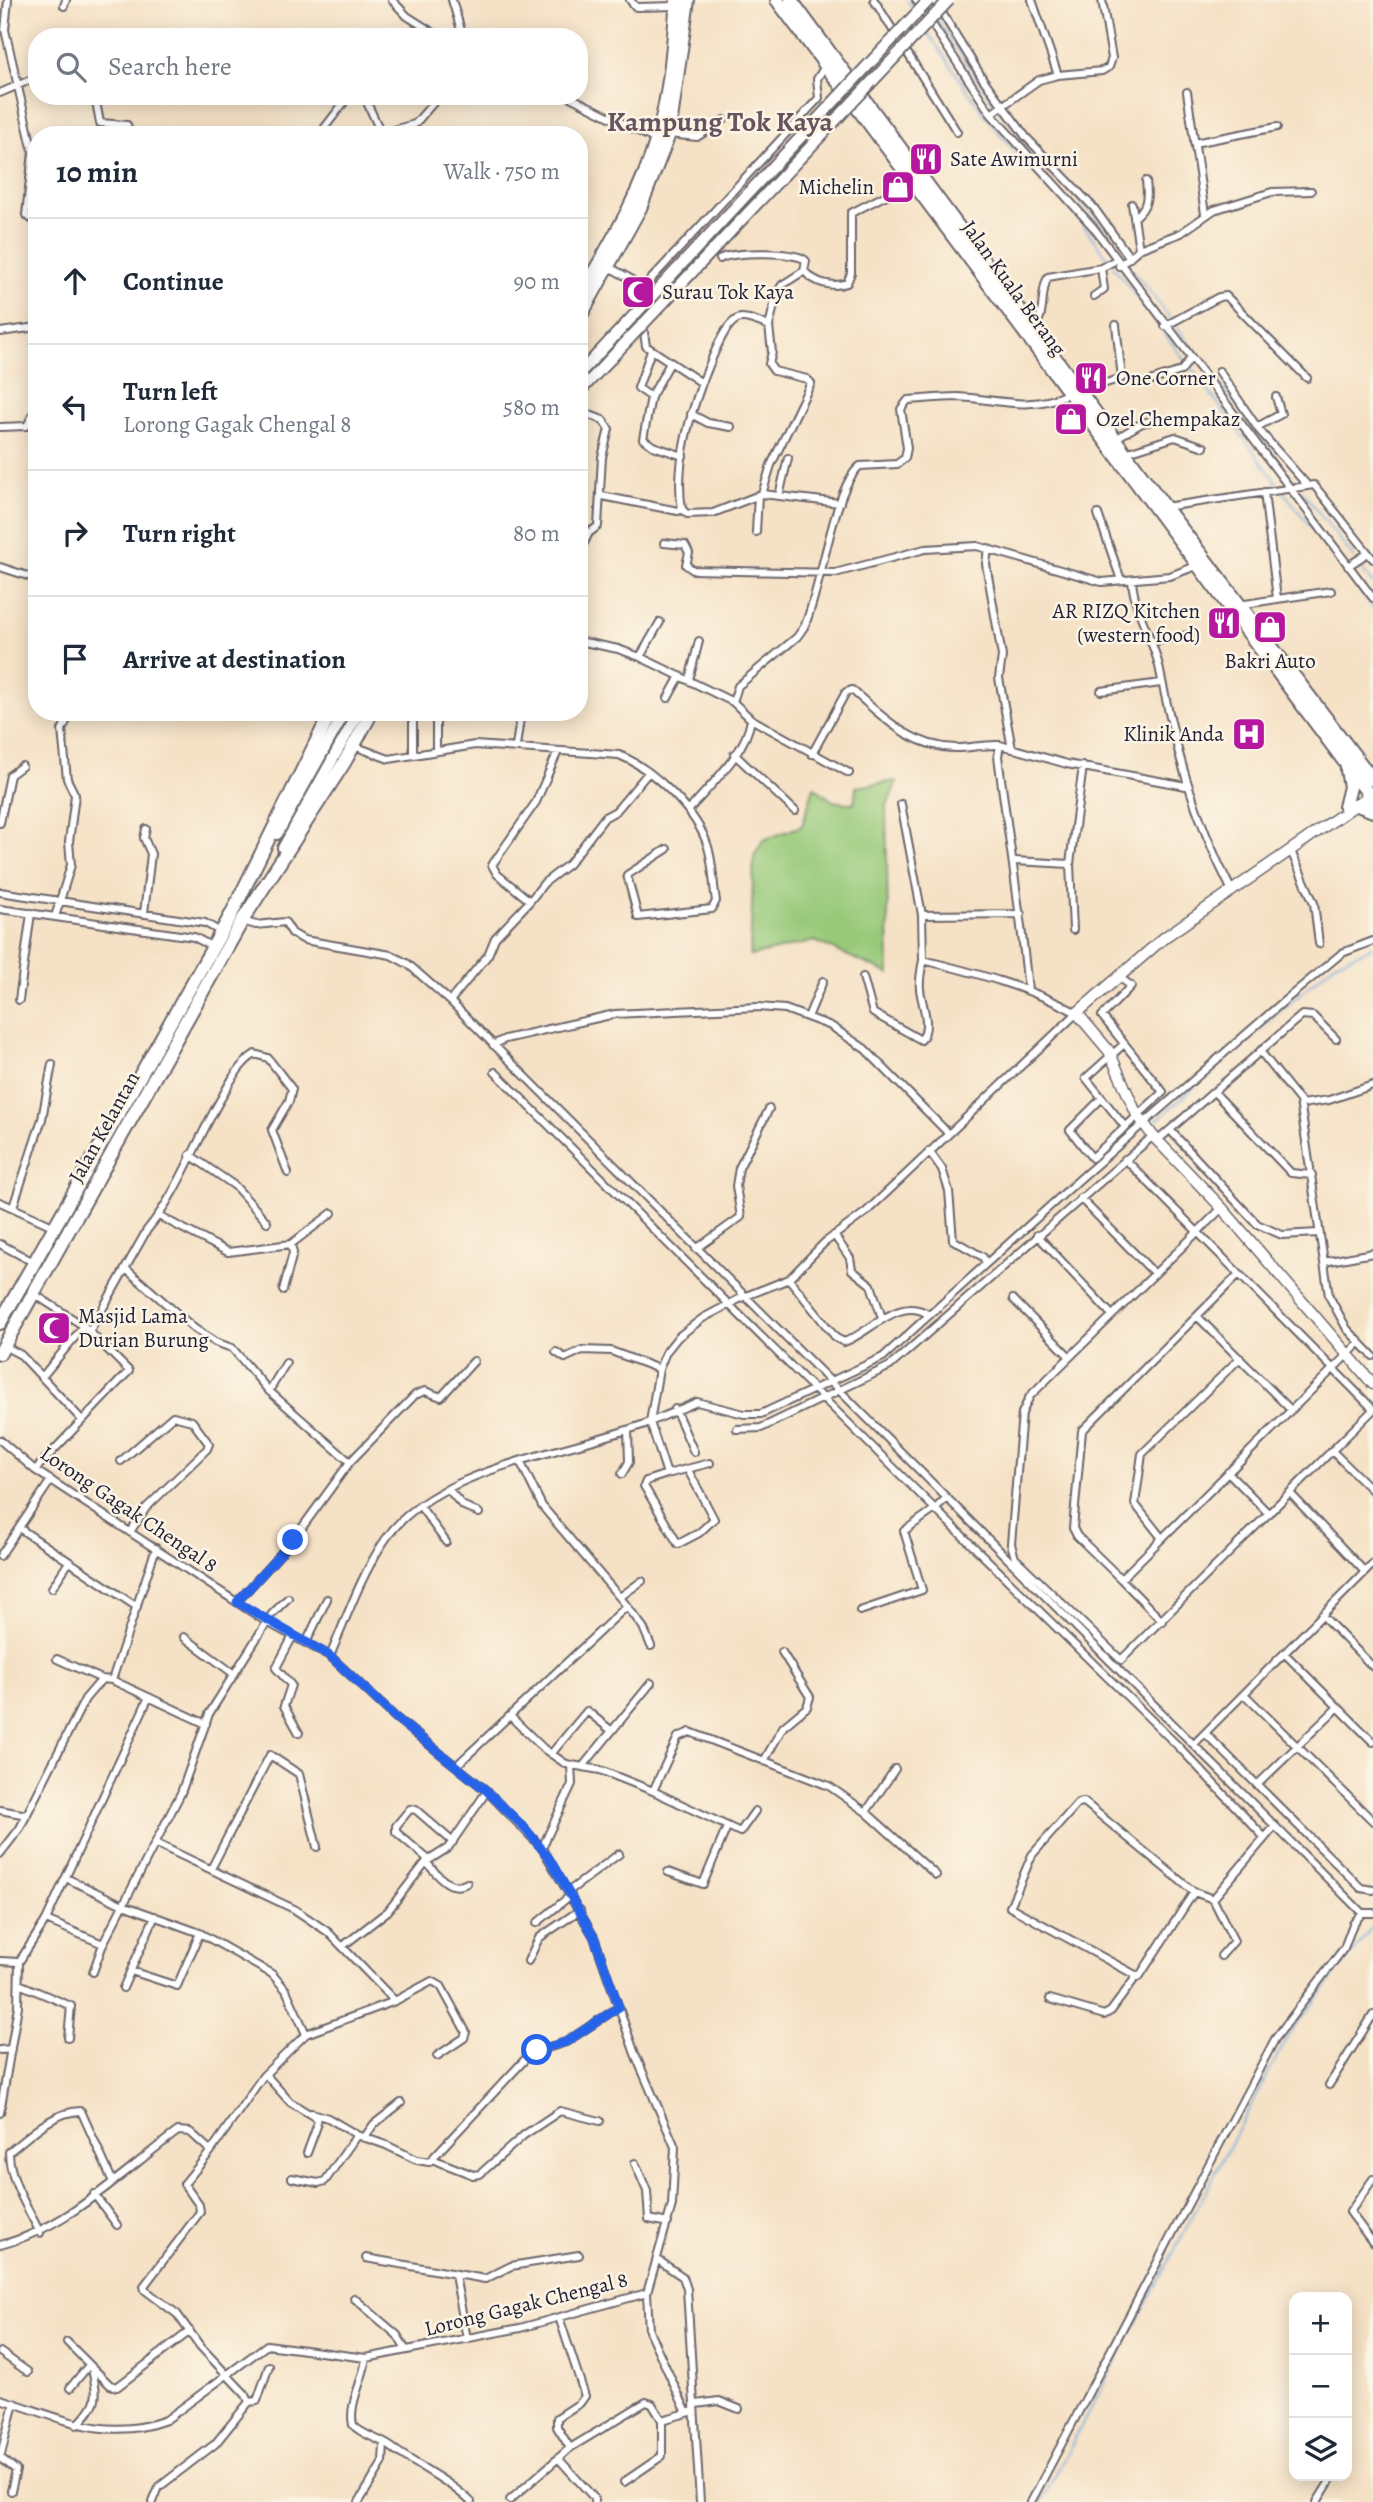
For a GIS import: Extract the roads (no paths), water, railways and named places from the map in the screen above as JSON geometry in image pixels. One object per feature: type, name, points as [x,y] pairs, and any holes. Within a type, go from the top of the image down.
[{"type":"highway","name":"Jalan Kuala Berang","points":[[776,0],[984,281],[1033,334]]},
{"type":"highway","name":"Jalan Kuala Berang","points":[[791,0],[969,238],[1196,566],[1343,761],[1372,788]]},
{"type":"highway","points":[[588,303],[640,208],[669,134],[680,2]]},
{"type":"highway","points":[[588,281],[624,216],[656,140],[666,99],[680,2]]},
{"type":"highway","points":[[969,238],[986,270],[984,281]]},
{"type":"highway","name":"Jalan Kuala Berang","points":[[1074,393],[1115,439],[1350,749],[1372,788]]},
{"type":"highway","name":"Jalan Kelantan","points":[[0,1323],[213,947],[222,932],[236,918],[327,721]]},
{"type":"highway","name":"Jalan Kelantan","points":[[2,1349],[236,918],[342,742],[363,721]]},
{"type":"highway","points":[[1350,749],[1373,762]]},
{"type":"highway","points":[[1343,761],[1350,787],[1347,809],[1373,811]]},
{"type":"main road","points":[[588,364],[929,0]]},
{"type":"main road","points":[[588,382],[949,0]]},
{"type":"main road","points":[[342,742],[344,721]]},
{"type":"main road","points":[[342,742],[354,721]]},
{"type":"main road","name":"Jalan Kelantan","points":[[236,918],[342,742]]},
{"type":"street","points":[[8,0],[5,30],[28,130]]},
{"type":"street","points":[[392,0],[407,16],[426,28]]},
{"type":"street","points":[[452,0],[460,28]]},
{"type":"street","points":[[631,0],[636,7],[680,2]]},
{"type":"street","points":[[874,0],[957,132]]},
{"type":"street","points":[[916,0],[997,110],[1167,325],[1188,362],[1232,402],[1306,485]]},
{"type":"street","points":[[934,0],[982,79],[997,110],[1094,208],[1117,263],[1104,289],[1094,296]]},
{"type":"street","points":[[1032,0],[1058,75]]},
{"type":"street","points":[[997,110],[1039,80],[1058,75],[1102,71],[1109,67],[1110,46],[1102,0]]},
{"type":"street","points":[[641,290],[819,98],[817,79],[825,66]]},
{"type":"street","points":[[0,93],[28,80]]},
{"type":"street","points":[[1187,92],[1205,214]]},
{"type":"street","points":[[97,105],[102,125],[128,126]]},
{"type":"street","points":[[326,126],[342,105]]},
{"type":"street","points":[[368,105],[378,126]]},
{"type":"street","points":[[408,126],[415,124],[431,105]]},
{"type":"street","points":[[586,105],[656,140]]},
{"type":"street","points":[[669,134],[697,137],[724,120]]},
{"type":"street","points":[[1194,143],[1277,127]]},
{"type":"street","points":[[1134,218],[1147,201],[1146,181]]},
{"type":"street","points":[[804,271],[812,278],[829,285],[847,283],[850,274],[850,213],[912,182]]},
{"type":"street","points":[[1033,334],[1041,317],[1043,291],[1048,277],[1117,263],[1139,249],[1181,233],[1205,214],[1272,192],[1311,191]]},
{"type":"street","points":[[1132,204],[1139,249]]},
{"type":"street","points":[[720,259],[735,253],[795,255],[806,258],[804,271],[782,285],[777,293],[769,326],[772,352],[770,369],[807,379],[810,383],[760,494],[757,532]]},
{"type":"street","points":[[609,267],[629,278],[641,290],[643,342],[651,351],[702,383]]},
{"type":"street","points":[[1167,325],[1219,297],[1227,297],[1307,378]]},
{"type":"street","points":[[769,326],[739,318],[729,324],[691,414],[683,456],[682,509],[687,514],[713,513],[760,494],[840,503]]},
{"type":"street","points":[[733,702],[738,686],[797,637],[804,627],[840,503],[853,474],[860,466],[897,464],[905,458],[907,448],[901,409],[908,400],[957,397],[1033,405],[1049,403],[1122,378],[1116,325]]},
{"type":"street","points":[[0,332],[28,328]]},
{"type":"street","points":[[651,351],[638,388],[651,397]]},
{"type":"street","points":[[1153,380],[1170,377],[1188,362]]},
{"type":"street","points":[[670,363],[651,397],[643,439],[653,446],[683,456]]},
{"type":"street","points":[[1219,371],[1232,402],[1373,598]]},
{"type":"street","points":[[1256,432],[1281,414],[1276,397]]},
{"type":"street","points":[[691,414],[708,424],[731,426]]},
{"type":"street","points":[[588,415],[608,425],[602,457],[602,496],[598,526],[589,533]]},
{"type":"street","points":[[1115,439],[1142,423],[1160,419]]},
{"type":"street","points":[[1,427],[28,424]]},
{"type":"street","points":[[1125,453],[1175,437],[1204,447]]},
{"type":"street","points":[[779,496],[788,458]]},
{"type":"street","points":[[1165,507],[1290,486],[1315,486],[1371,556],[1350,565]]},
{"type":"street","points":[[1264,492],[1278,599]]},
{"type":"street","points":[[602,496],[678,512],[682,509]]},
{"type":"street","points":[[1098,514],[1121,580]]},
{"type":"street","points":[[664,543],[685,545],[688,554],[686,565],[693,570],[835,573],[925,549],[988,548],[1094,580],[1170,576],[1196,566]]},
{"type":"street","points":[[988,548],[986,564],[1002,656],[999,678],[1012,749]]},
{"type":"street","points":[[0,566],[28,576]]},
{"type":"street","points":[[1132,580],[1135,600],[1150,642],[1186,786],[1210,847],[1231,889]]},
{"type":"street","points":[[1239,605],[1331,592]]},
{"type":"street","points":[[640,657],[660,622]]},
{"type":"street","points":[[1150,642],[1189,635]]},
{"type":"street","points":[[689,680],[699,641]]},
{"type":"street","points":[[588,643],[640,657],[733,702],[751,719],[849,774]]},
{"type":"street","points":[[668,698],[680,676]]},
{"type":"street","points":[[1101,691],[1161,683]]},
{"type":"street","points":[[812,754],[846,692],[852,691],[901,732],[920,742],[958,748],[1000,745],[1083,766],[1186,786]]},
{"type":"street","points":[[689,810],[734,754],[750,730],[751,719]]},
{"type":"street","points":[[55,917],[58,900],[71,865],[69,842],[75,795],[67,779],[62,730],[66,721]]},
{"type":"street","points":[[413,721],[413,754]]},
{"type":"street","points":[[436,721],[436,750]]},
{"type":"street","points":[[516,746],[520,721]]},
{"type":"street","points":[[342,742],[389,759],[475,745],[619,755],[633,761],[689,810],[709,847],[716,904],[712,909],[638,917],[626,875],[667,849]]},
{"type":"street","points":[[1000,745],[1006,822],[1015,861],[1028,991]]},
{"type":"street","points":[[530,901],[497,874],[492,865],[536,802],[558,751]]},
{"type":"street","points":[[734,754],[795,811]]},
{"type":"street","points":[[0,823],[10,775],[22,766]]},
{"type":"street","points":[[1073,930],[1070,864],[1083,766]]},
{"type":"street","points":[[450,1001],[488,956],[495,938],[544,883],[569,864],[605,817],[616,811],[648,773]]},
{"type":"street","points":[[667,1474],[650,1422],[659,1370],[666,1352],[678,1337],[703,1318],[742,1297],[789,1279],[834,1235],[866,1212],[1077,1013],[1164,936],[1347,809],[1372,788]]},
{"type":"street","points":[[863,977],[871,994],[873,1013],[922,1040],[926,1017],[920,989],[923,960],[922,915],[901,804]]},
{"type":"street","points":[[144,913],[151,855],[144,838],[146,829]]},
{"type":"street","points":[[1290,849],[1312,897],[1319,944]]},
{"type":"street","points":[[1015,861],[1070,864]]},
{"type":"street","points":[[0,892],[205,923],[222,932]]},
{"type":"street","points":[[0,909],[194,937],[213,947]]},
{"type":"street","points":[[19,1000],[31,913]]},
{"type":"street","points":[[922,915],[1021,914]]},
{"type":"street","points":[[236,918],[256,925],[285,922],[292,933],[304,940],[391,956],[408,964],[450,1001],[742,1297],[946,1498],[1108,1654],[1118,1659],[1125,1658],[1373,1409],[1125,1158]]},
{"type":"street","points":[[330,1656],[365,1575],[385,1540],[420,1506],[449,1490],[520,1461],[628,1430],[698,1402],[754,1422],[834,1387],[883,1357],[1141,1120],[1342,953],[1373,941]]},
{"type":"street","points":[[923,960],[1028,991],[1077,1013],[1111,1055],[1141,1120],[1155,1138],[1222,1209],[1373,1384]]},
{"type":"street","points":[[1102,1098],[1070,1127],[1070,1132],[1092,1158],[1126,1128],[1141,1120],[1162,1094],[1162,1089],[1102,1014],[1131,986],[1118,976]]},
{"type":"street","points":[[808,1017],[823,981]]},
{"type":"street","points":[[493,1045],[505,1039],[615,1014],[769,1007],[831,1026],[865,1049],[948,1133]]},
{"type":"street","points":[[737,1429],[890,1366],[1125,1158],[1170,1130],[1306,1014],[1313,1016],[1336,1039]]},
{"type":"street","points":[[1124,1044],[1086,1078],[1126,1128]]},
{"type":"street","points":[[1260,1051],[1296,1092],[1301,1104],[1329,1296],[1347,1329],[1373,1356]]},
{"type":"street","points":[[90,1331],[159,1216],[236,1074],[250,1057],[261,1054],[268,1058],[292,1089],[289,1101],[272,1130],[288,1173]]},
{"type":"street","points":[[13,1207],[43,1119],[52,1064]]},
{"type":"street","points":[[495,1072],[1179,1747],[1264,1837]]},
{"type":"street","points":[[1301,1104],[1329,1100],[1373,1085]]},
{"type":"street","points":[[1213,1092],[1291,1173],[1312,1175]]},
{"type":"street","points":[[696,1248],[741,1217],[736,1186],[740,1168],[769,1109]]},
{"type":"street","points":[[551,1129],[564,1117]]},
{"type":"street","points":[[1170,1130],[1257,1224],[1282,1235],[1318,1233]]},
{"type":"street","points":[[578,1156],[591,1143]]},
{"type":"street","points":[[929,1151],[942,1169],[949,1191],[953,1240],[983,1257],[986,1263]]},
{"type":"street","points":[[190,1155],[235,1186],[267,1222]]},
{"type":"street","points":[[1080,1198],[1155,1274]]},
{"type":"street","points":[[0,1202],[55,1227]]},
{"type":"street","points":[[1222,1209],[1030,1396],[1024,1408],[1011,1549],[1015,1558],[1275,1826],[1362,1913],[1373,1913]]},
{"type":"street","points":[[159,1216],[228,1252],[291,1244],[332,1213]]},
{"type":"street","points":[[834,1235],[850,1258],[854,1272],[871,1285],[883,1318]]},
{"type":"street","points":[[1037,1235],[1112,1315]]},
{"type":"street","points":[[0,1244],[35,1263]]},
{"type":"street","points":[[283,1290],[293,1253],[291,1244]]},
{"type":"street","points":[[1324,1262],[1373,1252]]},
{"type":"street","points":[[126,1269],[195,1329],[215,1342],[232,1348],[270,1391],[350,1462]]},
{"type":"street","points":[[1162,1621],[1077,1536],[1073,1528],[1080,1434],[1239,1274]]},
{"type":"street","points":[[789,1279],[840,1340],[853,1338],[883,1318],[911,1310],[923,1310],[929,1315]]},
{"type":"street","points":[[33,1293],[84,1326],[129,1371],[35,1470]]},
{"type":"street","points":[[1013,1298],[1069,1356]]},
{"type":"street","points":[[937,1310],[945,1318]]},
{"type":"street","points":[[1197,1316],[1291,1410]]},
{"type":"street","points":[[42,1377],[84,1326]]},
{"type":"street","points":[[1121,1579],[1359,1343]]},
{"type":"street","points":[[2,1349],[21,1355],[82,1420]]},
{"type":"street","points":[[556,1352],[565,1358],[582,1350],[611,1351],[659,1370]]},
{"type":"street","points":[[1161,1537],[1135,1504],[1139,1459],[1240,1358]]},
{"type":"street","points":[[237,1602],[293,1540],[350,1462],[415,1395],[425,1391],[441,1397],[474,1361]]},
{"type":"street","points":[[270,1391],[286,1363]]},
{"type":"street","points":[[675,1409],[694,1452]]},
{"type":"street","points":[[121,1461],[173,1416],[192,1421],[209,1444],[146,1508],[130,1532]]},
{"type":"street","points":[[622,1474],[629,1462],[628,1430]]},
{"type":"street","name":"Lorong Gagak Chengal 8","points":[[0,1440],[35,1470],[267,1622],[330,1656],[396,1718],[456,1766],[542,1848],[580,1910],[600,1950],[614,2009],[675,2147],[668,2223],[647,2293],[559,2317],[365,2361],[272,2344],[259,2349],[228,2376],[157,2423],[93,2428],[77,2426],[0,2399]]},
{"type":"street","points":[[1332,1451],[1373,1491]]},
{"type":"street","points":[[520,1461],[542,1506],[620,1597],[643,1627],[651,1646]]},
{"type":"street","points":[[688,1470],[714,1519],[680,1544],[674,1541],[644,1486],[646,1481],[710,1463]]},
{"type":"street","points":[[1228,1472],[1269,1514]]},
{"type":"street","points":[[0,1556],[51,1480]]},
{"type":"street","points":[[449,1490],[462,1505],[479,1513]]},
{"type":"street","points":[[1290,1493],[1365,1572]]},
{"type":"street","points":[[860,1611],[922,1590],[904,1531],[946,1498]]},
{"type":"street","points":[[420,1506],[446,1542]]},
{"type":"street","points":[[19,1528],[137,1607]]},
{"type":"street","points":[[112,1680],[156,1548]]},
{"type":"street","points":[[52,1588],[69,1562]]},
{"type":"street","points":[[1194,1744],[1373,1564]]},
{"type":"street","points":[[620,1597],[642,1581]]},
{"type":"street","points":[[93,1972],[103,1944],[181,1793],[206,1724],[267,1622],[288,1598]]},
{"type":"street","points":[[306,1643],[327,1598]]},
{"type":"street","points":[[456,1766],[627,1606]]},
{"type":"street","points":[[1322,1615],[1373,1667]]},
{"type":"street","points":[[293,1636],[276,1668],[291,1685],[284,1706],[299,1732]]},
{"type":"street","points":[[184,1637],[234,1674]]},
{"type":"street","points":[[764,1761],[783,1727],[807,1706],[810,1697],[782,1652]]},
{"type":"street","points":[[1284,1653],[1373,1742]]},
{"type":"street","points":[[57,1659],[102,1679],[112,1680],[206,1724]]},
{"type":"street","points":[[0,1854],[27,1815],[85,1699],[102,1679]]},
{"type":"street","points":[[584,1765],[652,1684]]},
{"type":"street","points":[[1244,1694],[1373,1821]]},
{"type":"street","points":[[1,2113],[19,1984],[19,1962],[46,1920],[148,1699]]},
{"type":"street","points":[[1257,1785],[1338,1707]]},
{"type":"street","points":[[551,1754],[587,1711],[612,1731]]},
{"type":"street","points":[[510,1716],[551,1754],[570,1765],[584,1765],[653,1791],[727,1826],[743,1832],[755,1811]]},
{"type":"street","points":[[653,1791],[678,1737],[686,1732],[829,1786],[866,1812],[936,1875]]},
{"type":"street","points":[[1205,1733],[1362,1888],[1373,1891]]},
{"type":"street","points":[[212,1867],[270,1755],[299,1774],[317,1847]]},
{"type":"street","points":[[542,1848],[572,1784],[570,1765]]},
{"type":"street","points":[[866,1812],[895,1769]]},
{"type":"street","points":[[343,1946],[388,1911],[428,1861],[453,1842],[485,1795]]},
{"type":"street","points":[[1136,1977],[1010,1907],[1032,1855],[1078,1803],[1084,1802],[1194,1892],[1213,1899],[1234,1941],[1221,1956]]},
{"type":"street","points":[[453,1842],[416,1810],[410,1809],[396,1826],[396,1832],[451,1885],[459,1887],[467,1883]]},
{"type":"street","points":[[0,1810],[27,1815]]},
{"type":"street","points":[[668,1872],[703,1884],[727,1826]]},
{"type":"street","points":[[1213,1899],[1275,1826]]},
{"type":"street","points":[[155,1843],[212,1867],[294,1909],[328,1932],[395,2001]]},
{"type":"street","points":[[537,1923],[619,1854]]},
{"type":"street","points":[[66,1878],[123,1905],[200,1933],[272,1974],[286,1990],[306,2034]]},
{"type":"street","points":[[1049,1999],[1104,2015],[1111,2011],[1136,1977],[1143,1974],[1194,1892]]},
{"type":"street","points":[[528,1961],[539,1938],[580,1910]]},
{"type":"street","points":[[1031,2502],[1275,2039],[1344,1948],[1353,1924],[1362,1913]]},
{"type":"street","points":[[123,1988],[155,1916]]},
{"type":"street","points":[[46,1920],[103,1944]]},
{"type":"street","points":[[131,1971],[177,1986],[200,1933]]},
{"type":"street","points":[[0,1961],[19,1962]]},
{"type":"street","points":[[249,2402],[177,2314],[148,2293],[144,2286],[200,2212],[199,2205],[184,2184],[211,2151],[265,2074],[306,2034],[395,2001],[429,1982],[441,1986],[466,2032],[464,2038],[437,2056]]},
{"type":"street","points":[[19,1984],[71,2006],[68,2038]]},
{"type":"street","points":[[265,2074],[290,2102],[328,2118],[361,2137],[417,2160],[429,2162],[531,2053],[566,2042],[614,2009]]},
{"type":"street","points":[[1329,2085],[1373,2015]]},
{"type":"street","points":[[0,2050],[11,2049]]},
{"type":"street","points":[[292,2178],[318,2183],[325,2181],[361,2137],[401,2103]]},
{"type":"street","points":[[40,2232],[14,2177],[9,2152],[43,2125],[66,2113],[81,2111],[112,2180]]},
{"type":"street","points":[[432,2159],[477,2175],[524,2135],[560,2111],[600,2121]]},
{"type":"street","points":[[307,2153],[317,2126],[311,2113]]},
{"type":"street","points":[[0,2245],[40,2232],[178,2131],[190,2132],[211,2151]]},
{"type":"street","points":[[635,2163],[647,2190],[649,2219],[668,2223]]},
{"type":"street","points":[[1373,2179],[1350,2212],[1373,2244]]},
{"type":"street","points":[[94,2194],[117,2225]]},
{"type":"street","points":[[366,2258],[485,2279],[512,2266],[579,2255]]},
{"type":"street","points":[[658,2260],[679,2273],[685,2282],[700,2502]]},
{"type":"street","points":[[455,2275],[467,2339]]},
{"type":"street","points":[[647,2293],[649,2331],[692,2409]]},
{"type":"street","points":[[354,2298],[397,2335],[406,2350]]},
{"type":"street","points":[[559,2317],[585,2396],[580,2403],[557,2418],[557,2427],[570,2448]]},
{"type":"street","points":[[66,2342],[110,2385],[117,2387],[190,2331]]},
{"type":"street","points":[[0,2352],[28,2372]]},
{"type":"street","points":[[365,2361],[352,2412],[353,2425],[400,2456],[445,2479],[471,2502]]},
{"type":"street","points":[[70,2388],[91,2366]]},
{"type":"street","points":[[77,2426],[94,2407],[97,2394],[91,2366]]},
{"type":"street","points":[[153,2502],[159,2487],[215,2445],[249,2402],[257,2401],[269,2366]]},
{"type":"street","points":[[662,2420],[719,2401],[738,2409]]},
{"type":"street","points":[[501,2502],[510,2501],[570,2448],[646,2402],[652,2404],[662,2420],[662,2456],[625,2482]]},
{"type":"street","points":[[10,2491],[16,2470],[0,2458],[14,2403]]},
{"type":"street","points":[[359,2502],[383,2462],[384,2443]]},
{"type":"street","points":[[558,2458],[594,2498],[594,2502]]},
{"type":"street","points":[[1317,2502],[1330,2481]]},
{"type":"waterway","points":[[907,0],[913,8]]},
{"type":"waterway","points":[[936,18],[996,106]]},
{"type":"waterway","points":[[927,31],[981,110],[1015,152],[1073,212],[1110,261]]},
{"type":"waterway","points":[[999,110],[1100,224],[1124,258]]},
{"type":"waterway","points":[[1127,263],[1171,319]]},
{"type":"waterway","points":[[1113,266],[1186,362]]},
{"type":"waterway","points":[[1174,324],[1298,486]]},
{"type":"waterway","points":[[1190,366],[1277,483]]},
{"type":"waterway","points":[[1302,491],[1354,558]]},
{"type":"waterway","points":[[1284,492],[1373,608]]},
{"type":"waterway","points":[[1357,563],[1373,584]]},
{"type":"waterway","points":[[1157,1120],[1335,963],[1373,947]]},
{"type":"waterway","points":[[1041,2502],[1288,2036],[1373,1926]]},
{"type":"place","name":"Sate Awimurni","points":[[926,159]]},
{"type":"place","name":"Michelin","points":[[898,187]]},
{"type":"place","name":"Surau Tok Kaya","points":[[638,292]]},
{"type":"place","name":"One Corner","points":[[1091,378]]},
{"type":"place","name":"Ozel Chempakaz","points":[[1071,419]]},
{"type":"place","name":"AR RIZQ Kitchen (western food)","points":[[1224,623]]},
{"type":"place","name":"Bakri Auto","points":[[1270,627]]},
{"type":"place","name":"Klinik Anda","points":[[1249,734]]},
{"type":"place","name":"Masjid Lama Durian Burung","points":[[54,1328]]},
{"type":"district","name":"Kampung Tok Kaya","points":[[720,122]]}]
